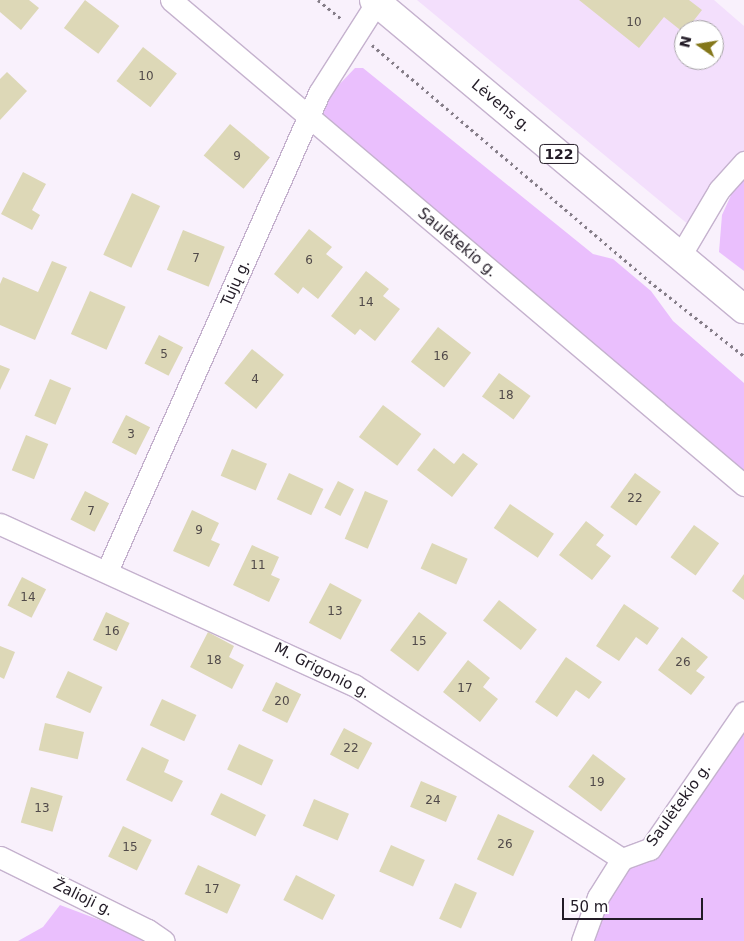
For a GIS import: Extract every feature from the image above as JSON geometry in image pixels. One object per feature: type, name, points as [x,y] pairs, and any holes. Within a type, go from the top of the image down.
[{"type":"main road","name":"Lėvens g.","points":[[375,1],[744,309]]},
{"type":"street","name":"Saulėtekio g.","points":[[171,0],[744,484]]},
{"type":"street","name":"Tujų g.","points":[[107,571],[327,76],[375,1]]},
{"type":"street","points":[[680,256],[720,190],[744,162]]},
{"type":"street","name":"M. Grigonio g.","points":[[0,524],[354,684],[622,859]]},
{"type":"street","name":"Saulėtekio g.","points":[[622,859],[650,849],[744,712]]},
{"type":"street","name":"Žalioji g.","points":[[0,857],[148,930],[164,941]]},
{"type":"street","points":[[582,941],[598,897],[622,859]]},
{"type":"path","points":[[318,0],[649,281],[744,356]]},
{"type":"shaded area","points":[[417,0],[714,0],[744,26],[744,162],[695,230]]},
{"type":"shaded area","points":[[355,68],[363,68],[593,254],[613,259],[651,291],[673,321],[744,383],[744,484],[309,116]]},
{"type":"shaded area","points":[[744,177],[744,271],[719,252],[722,215],[737,182]]},
{"type":"shaded area","points":[[744,712],[744,941],[582,941],[622,859],[650,849]]},
{"type":"shaded area","points":[[60,905],[151,941],[18,941],[43,927]]},
{"type":"building","points":[[0,0],[29,0],[39,8],[21,30],[0,12]]},
{"type":"building","points":[[85,0],[119,26],[98,54],[64,28]]},
{"type":"building","points":[[579,0],[689,0],[702,10],[694,20],[674,20],[674,25],[664,17],[639,48]]},
{"type":"building","points":[[143,47],[177,73],[150,107],[117,81]]},
{"type":"building","points":[[7,72],[27,91],[0,120],[0,79]]},
{"type":"building","points":[[230,124],[270,157],[243,189],[204,155]]},
{"type":"building","points":[[23,172],[46,184],[32,210],[40,215],[32,230],[1,214]]},
{"type":"building","points":[[132,193],[160,206],[131,268],[103,255]]},
{"type":"building","points":[[309,229],[332,247],[326,254],[343,267],[318,299],[303,287],[298,294],[274,274]]},
{"type":"building","points":[[183,230],[225,247],[209,287],[167,270]]},
{"type":"building","points":[[52,261],[67,267],[35,340],[0,325],[0,284],[3,277],[38,292]]},
{"type":"building","points":[[366,271],[389,289],[383,296],[400,309],[375,341],[360,329],[355,335],[331,316]]},
{"type":"building","points":[[90,291],[126,307],[107,350],[71,334]]},
{"type":"building","points":[[438,327],[471,353],[444,388],[411,362]]},
{"type":"building","points":[[159,335],[183,347],[169,376],[144,364]]},
{"type":"building","points":[[252,349],[284,375],[256,409],[224,383]]},
{"type":"building","points":[[0,365],[10,369],[0,390]]},
{"type":"building","points":[[499,373],[531,396],[514,419],[482,396]]},
{"type":"building","points":[[50,379],[71,388],[56,425],[34,416]]},
{"type":"building","points":[[383,405],[421,434],[397,466],[359,437]]},
{"type":"building","points":[[126,415],[150,427],[136,455],[112,443]]},
{"type":"building","points":[[26,435],[48,444],[34,479],[12,470]]},
{"type":"building","points":[[434,448],[454,464],[463,453],[478,464],[452,497],[417,470]]},
{"type":"building","points":[[232,449],[267,464],[256,491],[221,476]]},
{"type":"building","points":[[289,473],[323,489],[311,515],[277,499]]},
{"type":"building","points":[[635,473],[661,492],[636,526],[610,507]]},
{"type":"building","points":[[338,481],[354,489],[340,516],[324,508]]},
{"type":"building","points":[[85,491],[109,503],[95,532],[70,520]]},
{"type":"building","points":[[365,491],[388,501],[368,549],[345,539]]},
{"type":"building","points":[[510,504],[554,534],[538,558],[494,528]]},
{"type":"building","points":[[192,510],[219,523],[211,540],[220,544],[209,567],[173,551]]},
{"type":"building","points":[[586,521],[604,535],[596,545],[611,556],[592,580],[559,555]]},
{"type":"building","points":[[694,525],[719,543],[696,576],[670,557]]},
{"type":"building","points":[[432,543],[468,559],[456,584],[421,569]]},
{"type":"building","points":[[252,545],[279,557],[271,575],[280,579],[269,602],[233,585]]},
{"type":"building","points":[[744,574],[744,600],[732,591]]},
{"type":"building","points":[[22,577],[46,589],[32,618],[7,606]]},
{"type":"building","points":[[330,583],[362,600],[341,640],[309,623]]},
{"type":"building","points":[[499,600],[537,630],[521,650],[483,620]]},
{"type":"building","points":[[624,604],[659,628],[647,645],[636,637],[619,661],[596,646]]},
{"type":"building","points":[[106,612],[130,623],[116,651],[93,640]]},
{"type":"building","points":[[419,612],[447,633],[418,671],[390,650]]},
{"type":"building","points":[[208,632],[234,646],[229,657],[244,665],[232,689],[190,667]]},
{"type":"building","points":[[682,637],[708,657],[696,671],[705,677],[691,695],[658,670]]},
{"type":"building","points":[[0,646],[15,652],[4,679],[0,677]]},
{"type":"building","points":[[566,657],[602,682],[589,699],[576,690],[557,717],[535,702]]},
{"type":"building","points":[[468,660],[490,678],[483,687],[498,699],[480,722],[443,692]]},
{"type":"building","points":[[68,671],[102,687],[90,713],[56,697]]},
{"type":"building","points":[[276,682],[301,694],[287,723],[262,711]]},
{"type":"building","points":[[162,699],[196,715],[184,741],[150,725]]},
{"type":"building","points":[[45,723],[84,732],[78,759],[39,750]]},
{"type":"building","points":[[344,728],[372,743],[358,770],[330,754]]},
{"type":"building","points":[[239,744],[273,760],[262,785],[227,769]]},
{"type":"building","points":[[142,747],[169,760],[164,772],[183,781],[172,802],[126,780]]},
{"type":"building","points":[[593,754],[626,779],[601,811],[568,787]]},
{"type":"building","points":[[421,781],[457,796],[446,822],[410,807]]},
{"type":"building","points":[[31,787],[63,796],[53,832],[21,823]]},
{"type":"building","points":[[221,793],[266,815],[255,836],[210,815]]},
{"type":"building","points":[[314,799],[349,814],[338,841],[303,826]]},
{"type":"building","points":[[498,814],[534,831],[513,876],[477,859]]},
{"type":"building","points":[[123,826],[152,840],[137,871],[108,857]]},
{"type":"building","points":[[391,845],[425,860],[413,887],[379,871]]},
{"type":"building","points":[[198,865],[241,885],[227,914],[184,894]]},
{"type":"building","points":[[296,875],[335,895],[322,920],[283,900]]},
{"type":"building","points":[[455,883],[477,893],[461,928],[439,919]]}]
